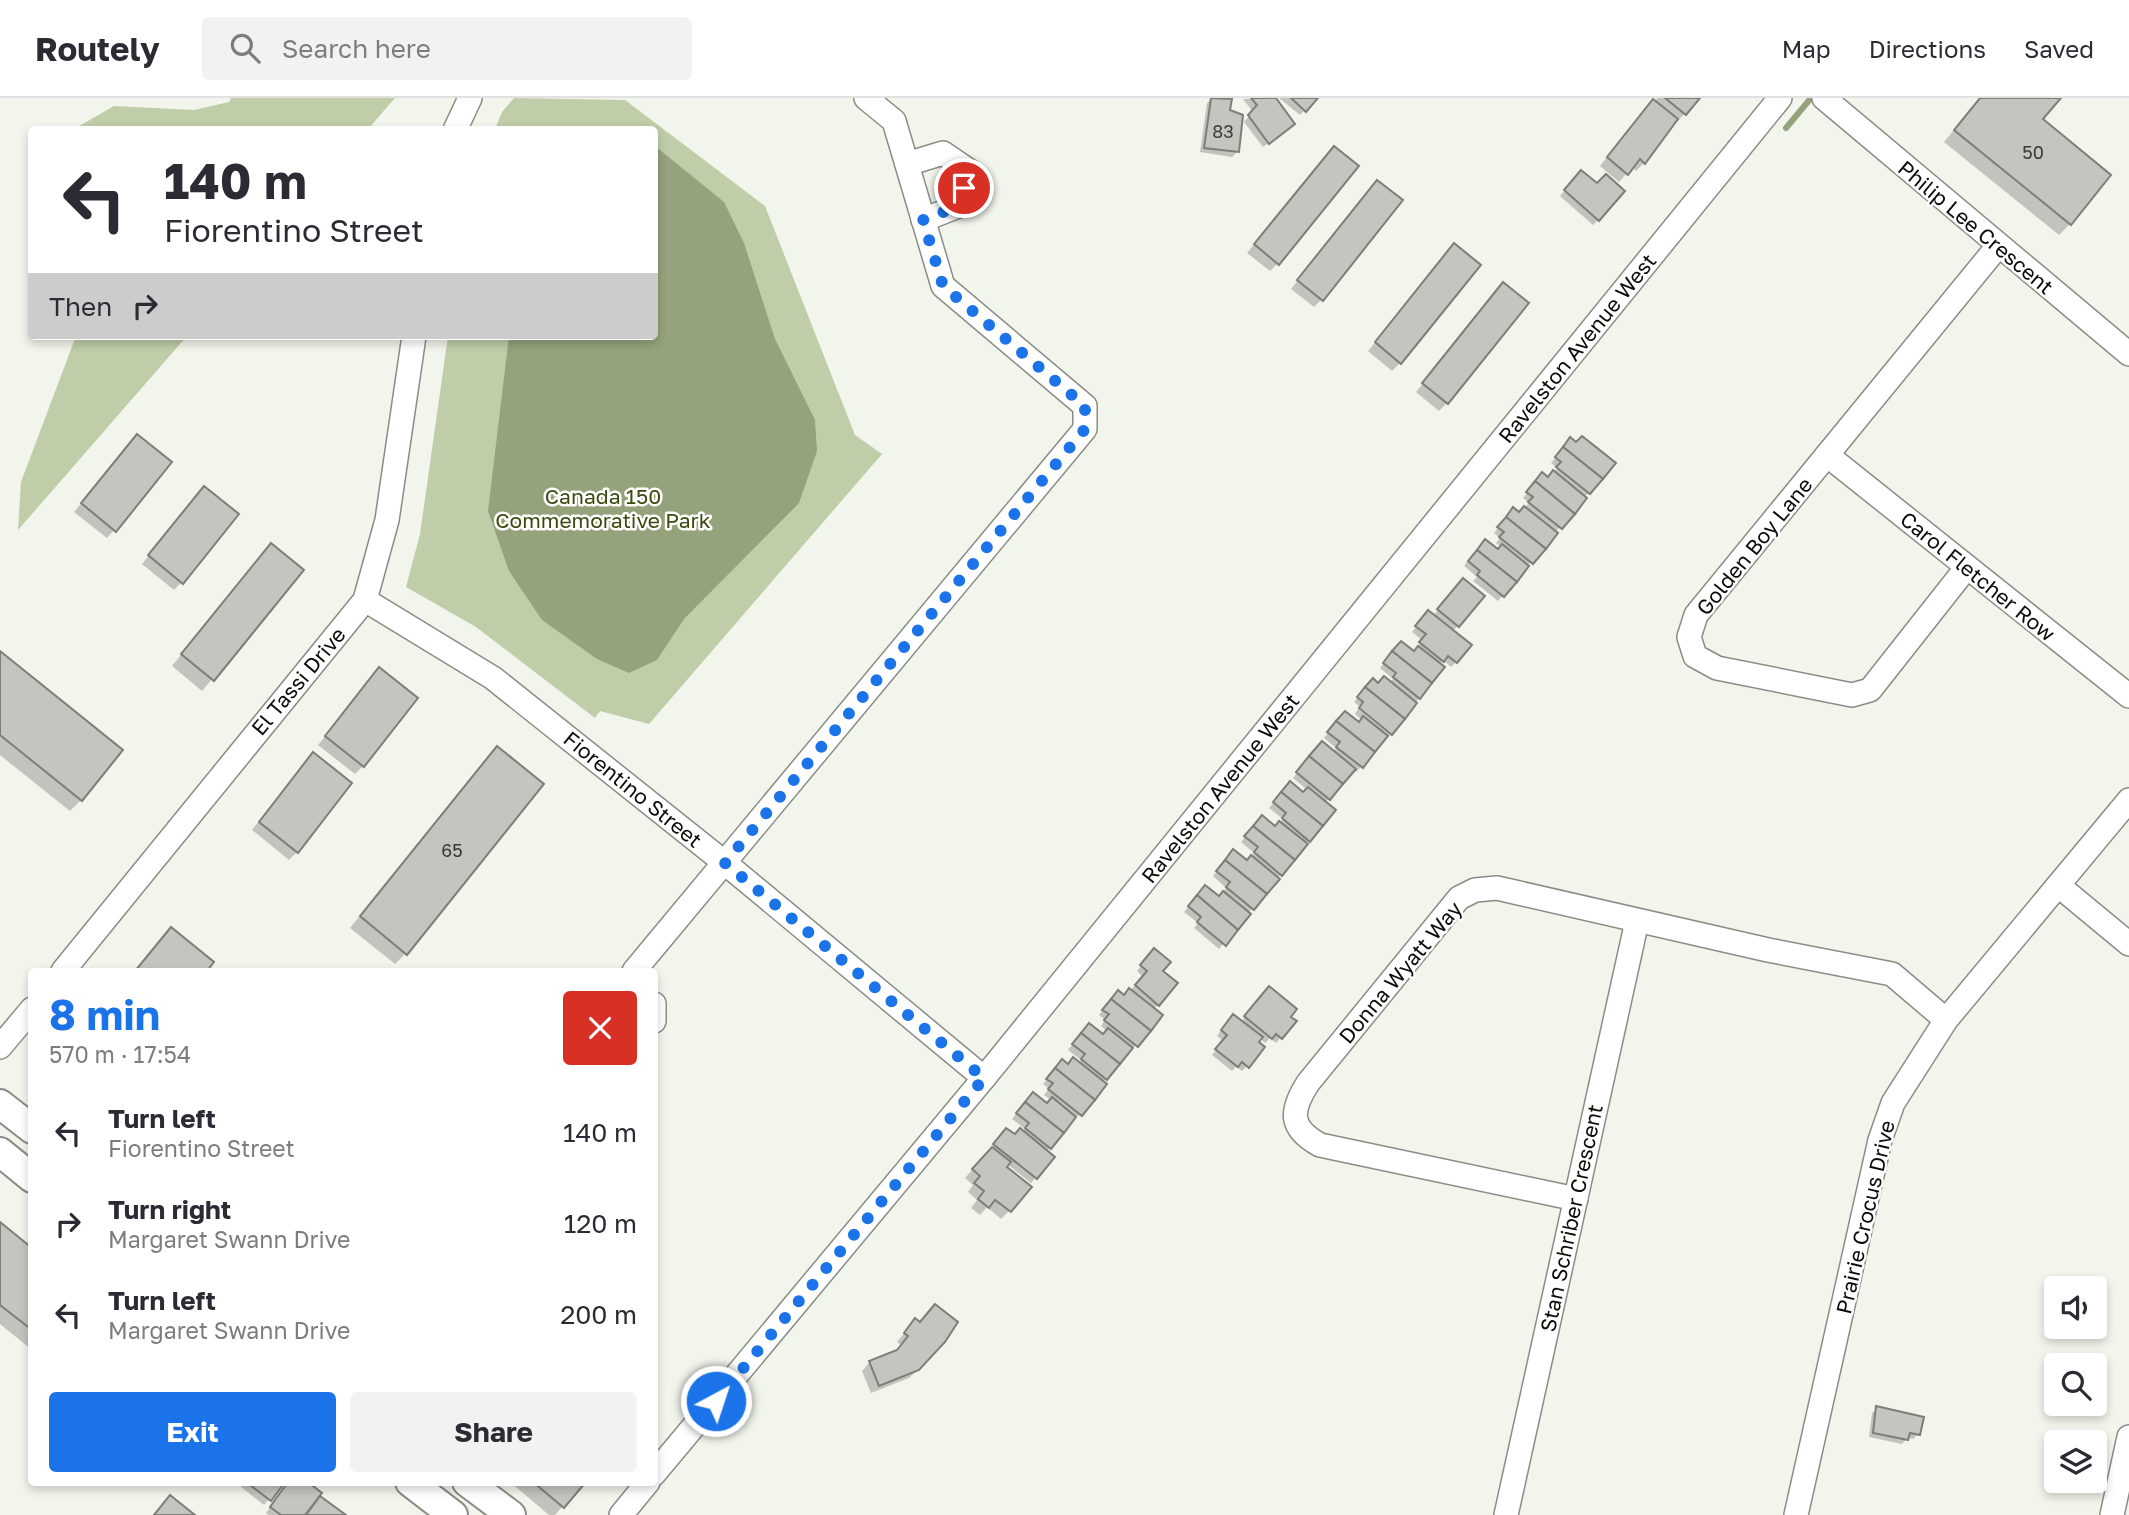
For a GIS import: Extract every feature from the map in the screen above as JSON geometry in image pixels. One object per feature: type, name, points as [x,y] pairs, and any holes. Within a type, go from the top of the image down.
[{"type":"street","points":[[457,126],[470,98]]},
{"type":"street","points":[[654,960],[725,863],[1085,429],[1085,406],[943,286],[894,121],[866,98]]},
{"type":"street","name":"Ravelston Avenue West","points":[[658,1469],[984,1078],[1780,98]]},
{"type":"street","name":"Philip Lee Crescent","points":[[1824,98],[2129,354]]},
{"type":"street","points":[[907,164],[943,153],[968,170],[961,205],[923,220]]},
{"type":"street","name":"Golden Boy Lane","points":[[1967,567],[1870,690],[1852,695],[1717,667],[1695,656],[1689,637],[1696,615],[1998,246]]},
{"type":"street","name":"El Tassi Drive","points":[[64,968],[365,600],[387,520],[413,340]]},
{"type":"street","name":"Carol Fletcher Row","points":[[1826,455],[2129,696]]},
{"type":"street","name":"Fiorentino Street","points":[[365,600],[493,678],[725,863],[984,1078]]},
{"type":"street","name":"Prairie Crocus Drive","points":[[1800,1510],[1880,1140],[1892,1103],[1946,1020],[2129,800]]},
{"type":"street","points":[[2059,886],[2129,944]]},
{"type":"street","name":"Donna Wyatt Way","points":[[1576,1199],[1320,1145],[1303,1136],[1295,1119],[1298,1099],[1460,898],[1475,890],[1497,888],[1637,921],[1892,974],[1946,1020]]},
{"type":"street","name":"Stan Schriber Crescent","points":[[1506,1515],[1637,921]]},
{"type":"street","points":[[0,1046],[28,1014]]},
{"type":"street","points":[[0,1104],[28,1126]]},
{"type":"street","points":[[0,1152],[28,1175]]},
{"type":"street","points":[[2112,1515],[2129,1437]]},
{"type":"street","points":[[472,1486],[511,1515]]},
{"type":"street","points":[[621,1515],[645,1486]]},
{"type":"street","points":[[426,1498],[453,1515]]},
{"type":"green space","points":[[231,98],[395,98],[371,126],[79,126],[114,106],[194,110],[229,102]]},
{"type":"green space","name":"Canada 150 Commemorative Park","points":[[514,98],[625,100],[765,206],[855,435],[882,454],[649,724],[600,711],[595,718],[476,627],[406,587],[420,534],[447,340],[658,340],[658,126],[496,126],[502,112]]},
{"type":"green space","points":[[74,340],[184,340],[18,530],[21,482]]},
{"type":"shaded area","name":"Canada 150 Commemorative Park","points":[[658,148],[724,202],[744,243],[775,339],[815,420],[817,451],[799,503],[684,619],[657,660],[629,673],[597,659],[542,620],[509,571],[488,511],[509,340],[658,340]]},
{"type":"building","points":[[1211,98],[1232,99],[1230,110],[1243,115],[1239,152],[1204,148]]},
{"type":"building","points":[[1251,98],[1276,98],[1295,124],[1269,144],[1248,115],[1257,105]]},
{"type":"building","points":[[1291,98],[1318,98],[1306,112]]},
{"type":"building","points":[[1665,98],[1700,98],[1686,115]]},
{"type":"building","points":[[1980,98],[2061,98],[2043,119],[2111,175],[2071,225],[1954,130]]},
{"type":"building","points":[[1653,99],[1678,119],[1645,164],[1640,159],[1628,175],[1607,157]]},
{"type":"building","points":[[1334,146],[1359,166],[1279,265],[1254,244]]},
{"type":"building","points":[[1581,170],[1597,183],[1606,174],[1625,191],[1599,221],[1564,190]]},
{"type":"building","points":[[1377,180],[1403,200],[1323,301],[1297,280]]},
{"type":"building","points":[[1454,243],[1481,265],[1401,364],[1375,342]]},
{"type":"building","points":[[1503,282],[1529,303],[1448,404],[1422,383]]},
{"type":"building","points":[[137,434],[172,462],[116,532],[81,503]]},
{"type":"building","points":[[1582,436],[1616,463],[1603,479],[1563,447],[1570,437],[1576,442]]},
{"type":"building","points":[[1563,447],[1603,479],[1590,494],[1556,467],[1561,462],[1555,457]]},
{"type":"building","points":[[1553,470],[1587,498],[1575,514],[1535,481],[1542,472],[1548,477]]},
{"type":"building","points":[[1535,481],[1575,514],[1562,529],[1528,502],[1533,497],[1526,492]]},
{"type":"building","points":[[204,486],[239,514],[183,584],[148,555]]},
{"type":"building","points":[[1524,506],[1558,533],[1546,549],[1506,517],[1513,507],[1519,512]]},
{"type":"building","points":[[1506,517],[1546,549],[1533,564],[1499,537],[1504,532],[1497,527]]},
{"type":"building","points":[[1485,539],[1498,549],[1502,544],[1529,566],[1517,582],[1477,550]]},
{"type":"building","points":[[271,543],[304,570],[214,681],[181,654]]},
{"type":"building","points":[[1477,550],[1517,582],[1504,597],[1477,575],[1480,571],[1468,561]]},
{"type":"building","points":[[1463,578],[1485,596],[1459,627],[1437,609]]},
{"type":"building","points":[[1428,610],[1472,645],[1457,663],[1448,656],[1444,662],[1419,642],[1426,634],[1415,626]]},
{"type":"building","points":[[1401,641],[1414,651],[1418,646],[1445,667],[1432,683],[1392,651]]},
{"type":"building","points":[[0,651],[123,750],[82,801],[0,735]]},
{"type":"building","points":[[1392,651],[1432,683],[1420,699],[1393,677],[1396,673],[1383,663]]},
{"type":"building","points":[[379,667],[418,698],[364,767],[325,736]]},
{"type":"building","points":[[1384,676],[1417,703],[1405,719],[1365,687],[1373,678],[1378,683]]},
{"type":"building","points":[[1365,687],[1405,719],[1392,735],[1359,708],[1363,702],[1357,697]]},
{"type":"building","points":[[1345,711],[1359,722],[1363,716],[1388,736],[1375,752],[1336,721]]},
{"type":"building","points":[[1336,721],[1375,752],[1363,768],[1336,747],[1340,742],[1327,732]]},
{"type":"building","points":[[1322,741],[1356,769],[1343,784],[1309,756]]},
{"type":"building","points":[[497,746],[544,784],[407,955],[360,916]]},
{"type":"building","points":[[313,752],[352,783],[298,853],[259,822]]},
{"type":"building","points":[[1309,756],[1343,784],[1330,800],[1296,772]]},
{"type":"building","points":[[1290,781],[1303,792],[1308,787],[1336,810],[1323,826],[1281,792]]},
{"type":"building","points":[[1281,792],[1323,826],[1310,842],[1282,818],[1286,813],[1273,802]]},
{"type":"building","points":[[1262,815],[1275,826],[1279,821],[1308,844],[1295,860],[1253,826]]},
{"type":"building","points":[[1253,826],[1295,860],[1282,876],[1254,852],[1258,847],[1244,836]]},
{"type":"building","points":[[1233,849],[1247,860],[1251,855],[1280,879],[1267,894],[1225,860]]},
{"type":"building","points":[[1225,860],[1267,894],[1254,910],[1226,887],[1230,882],[1216,871]]},
{"type":"building","points":[[1205,885],[1219,896],[1223,891],[1251,914],[1238,930],[1197,895]]},
{"type":"building","points":[[1197,895],[1238,930],[1226,946],[1197,922],[1201,917],[1188,906]]},
{"type":"building","points":[[171,927],[214,962],[209,968],[137,968]]},
{"type":"building","points":[[1154,948],[1171,962],[1163,971],[1178,983],[1159,1006],[1135,985],[1147,971],[1140,965]]},
{"type":"building","points":[[1269,986],[1297,1009],[1291,1017],[1297,1021],[1282,1039],[1276,1034],[1272,1039],[1244,1016]]},
{"type":"building","points":[[1129,988],[1163,1015],[1151,1031],[1111,999],[1118,990],[1124,995]]},
{"type":"building","points":[[1111,999],[1151,1031],[1138,1047],[1104,1020],[1109,1014],[1102,1010]]},
{"type":"building","points":[[1233,1014],[1263,1037],[1259,1042],[1265,1047],[1249,1068],[1242,1062],[1238,1067],[1215,1049],[1227,1035],[1221,1030]]},
{"type":"building","points":[[1089,1023],[1103,1034],[1108,1028],[1133,1048],[1120,1064],[1081,1033]]},
{"type":"building","points":[[1081,1033],[1120,1064],[1107,1080],[1081,1059],[1085,1054],[1072,1044]]},
{"type":"building","points":[[1073,1057],[1107,1084],[1095,1100],[1055,1068],[1062,1059],[1068,1064]]},
{"type":"building","points":[[1055,1068],[1095,1100],[1082,1116],[1048,1089],[1053,1083],[1046,1079]]},
{"type":"building","points":[[1033,1092],[1047,1103],[1052,1097],[1076,1117],[1064,1133],[1025,1102]]},
{"type":"building","points":[[1025,1102],[1064,1133],[1051,1149],[1025,1128],[1029,1123],[1016,1113]]},
{"type":"building","points":[[1006,1128],[1015,1134],[1020,1128],[1055,1157],[1037,1179],[993,1144]]},
{"type":"building","points":[[992,1147],[1011,1162],[1007,1167],[1032,1187],[1011,1212],[995,1200],[989,1208],[978,1199],[984,1191],[974,1183],[980,1176],[972,1169]]},
{"type":"building","points":[[0,1222],[28,1245],[28,1327],[0,1305]]},
{"type":"building","points":[[935,1304],[958,1322],[945,1342],[919,1370],[879,1386],[869,1361],[897,1350],[908,1336],[904,1333],[915,1318],[920,1322]]},
{"type":"building","points":[[1876,1406],[1924,1417],[1920,1435],[1910,1433],[1908,1440],[1873,1433]]},
{"type":"building","points":[[251,1486],[282,1486],[271,1501]]},
{"type":"building","points":[[285,1486],[313,1486],[322,1493],[305,1515],[281,1515],[270,1507]]},
{"type":"building","points":[[538,1486],[583,1486],[564,1508]]},
{"type":"building","points":[[170,1495],[195,1515],[154,1515]]},
{"type":"building","points":[[320,1496],[346,1515],[306,1515]]},
{"type":"waterway","points":[[1786,128],[1811,98]]},
{"type":"route","points":[[716,1401],[984,1078],[725,863],[1085,429],[1085,406],[943,286],[923,220],[961,205],[964,188]]}]
